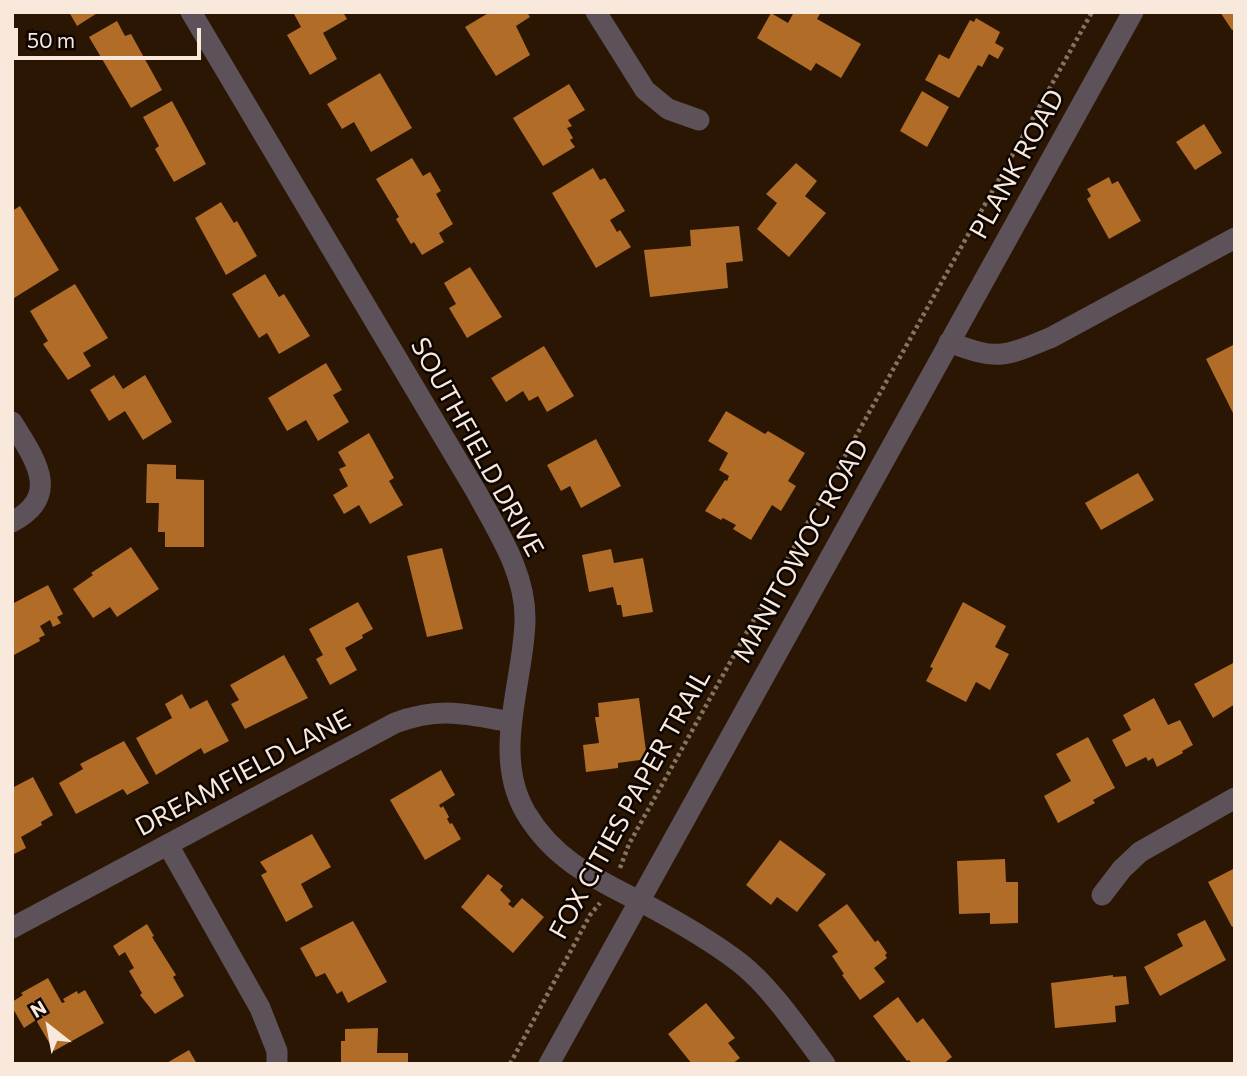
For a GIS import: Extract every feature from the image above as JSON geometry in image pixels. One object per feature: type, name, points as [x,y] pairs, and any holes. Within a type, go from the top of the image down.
[{"type":"street","name":"SOUTHFIELD DRIVE","points":[[191,12],[477,493],[513,563],[522,591],[525,620],[511,722],[510,758],[514,783],[524,811],[542,836],[579,870],[699,933],[743,964],[777,1002],[825,1064]]},
{"type":"street","points":[[596,12],[645,90],[668,109],[699,120]]},
{"type":"street","name":"PLANK ROAD","points":[[949,342],[1133,12]]},
{"type":"street","points":[[949,342],[977,353],[999,356],[1024,349],[1052,337],[1235,238]]},
{"type":"street","name":"MANITOWOC ROAD","points":[[549,1064],[949,342]]},
{"type":"street","points":[[12,422],[35,460],[42,490],[30,510],[12,522]]},
{"type":"street","name":"DREAMFIELD LANE","points":[[12,928],[395,723],[417,715],[437,712],[511,722]]},
{"type":"street","points":[[1102,895],[1122,869],[1140,852],[1235,798]]},
{"type":"street","points":[[168,845],[260,1008],[277,1051],[277,1064]]},
{"type":"path","name":"FOX CITIES PAPER TRAIL","points":[[510,1064],[590,915],[623,862],[629,844],[1092,12]]},
{"type":"building","points":[[69,12],[99,12],[77,26]]},
{"type":"building","points":[[293,12],[343,12],[347,19],[323,33],[337,59],[310,75],[287,35],[301,27]]},
{"type":"building","points":[[490,12],[527,12],[530,17],[516,26],[530,55],[496,76],[465,27]]},
{"type":"building","points":[[794,12],[821,12],[817,19],[861,44],[841,78],[816,63],[811,71],[757,38],[771,13],[788,23]]},
{"type":"building","points":[[1220,12],[1235,12],[1235,29],[1232,30]]},
{"type":"building","points":[[976,18],[1000,32],[995,43],[1004,48],[998,59],[989,54],[982,67],[978,65],[959,98],[925,80],[939,54],[949,59],[970,20],[974,22]]},
{"type":"building","points":[[117,21],[125,36],[131,34],[162,90],[131,108],[89,37]]},
{"type":"building","points":[[380,73],[412,128],[371,152],[354,122],[342,129],[327,104]]},
{"type":"building","points":[[569,84],[585,110],[568,120],[572,126],[567,128],[573,138],[570,140],[575,147],[543,166],[513,118]]},
{"type":"building","points":[[922,91],[949,107],[927,147],[900,131]]},
{"type":"building","points":[[172,101],[206,164],[174,182],[155,149],[159,146],[143,117]]},
{"type":"building","points":[[1204,124],[1222,153],[1195,170],[1176,142]]},
{"type":"building","points":[[412,158],[423,176],[430,172],[441,191],[436,194],[453,224],[439,233],[444,242],[422,255],[414,242],[411,244],[396,219],[399,217],[376,179]]},
{"type":"building","points":[[796,163],[817,181],[805,196],[826,213],[789,257],[757,229],[777,203],[766,194]]},
{"type":"building","points":[[593,168],[600,180],[605,178],[625,211],[610,220],[631,247],[596,268],[552,193]]},
{"type":"building","points":[[1109,177],[1112,184],[1118,181],[1141,221],[1109,239],[1087,199],[1091,196],[1087,189]]},
{"type":"building","points":[[221,202],[234,223],[237,221],[257,256],[226,275],[195,218]]},
{"type":"building","points":[[20,206],[59,270],[14,298],[12,211]]},
{"type":"building","points":[[739,226],[743,261],[726,263],[728,288],[650,297],[644,250],[691,246],[690,230]]},
{"type":"building","points":[[470,267],[502,317],[467,338],[449,308],[456,304],[444,283]]},
{"type":"building","points":[[265,274],[279,297],[284,294],[310,336],[279,354],[267,333],[259,338],[232,294]]},
{"type":"building","points":[[75,284],[108,338],[83,353],[91,366],[68,380],[43,344],[48,341],[30,311]]},
{"type":"building","points":[[1235,344],[1235,417],[1206,359]]},
{"type":"building","points":[[544,346],[574,396],[547,412],[538,396],[529,401],[523,391],[506,402],[491,378]]},
{"type":"building","points":[[326,363],[342,390],[333,395],[349,422],[318,441],[306,420],[287,431],[268,398]]},
{"type":"building","points":[[114,375],[123,389],[145,375],[172,422],[143,440],[125,411],[109,421],[90,390]]},
{"type":"building","points":[[726,411],[805,453],[788,481],[796,486],[781,511],[772,505],[751,540],[733,529],[736,525],[705,511],[729,476],[719,470],[728,453],[708,441]]},
{"type":"building","points":[[369,433],[394,478],[389,481],[403,505],[370,524],[359,505],[344,514],[333,495],[348,486],[339,469],[346,466],[338,452]]},
{"type":"building","points":[[596,439],[621,486],[581,508],[570,486],[561,491],[547,465]]},
{"type":"building","points":[[147,464],[176,465],[176,479],[204,480],[204,547],[165,547],[165,532],[158,532],[159,503],[146,503]]},
{"type":"building","points":[[1138,473],[1154,500],[1101,530],[1085,503]]},
{"type":"building","points":[[131,547],[159,589],[117,617],[110,607],[93,618],[73,589],[93,575],[91,573]]},
{"type":"building","points":[[442,548],[463,629],[427,637],[407,556]]},
{"type":"building","points":[[611,549],[614,563],[643,558],[653,612],[623,617],[613,587],[589,592],[582,555]]},
{"type":"building","points":[[48,585],[63,614],[57,617],[61,623],[53,627],[50,620],[40,626],[45,635],[39,638],[40,641],[12,656],[12,604]]},
{"type":"building","points":[[358,602],[373,629],[345,648],[357,670],[330,685],[316,659],[323,655],[309,629]]},
{"type":"building","points":[[963,602],[1006,626],[995,647],[1009,654],[990,690],[976,682],[966,702],[926,681],[933,668],[930,667]]},
{"type":"building","points":[[284,655],[308,698],[245,729],[231,704],[239,700],[230,685]]},
{"type":"building","points":[[1235,662],[1235,704],[1213,718],[1194,684]]},
{"type":"building","points":[[182,694],[190,709],[207,700],[229,741],[204,754],[201,748],[156,775],[136,738],[172,718],[165,704]]},
{"type":"building","points":[[639,698],[647,759],[618,763],[618,768],[586,772],[583,745],[599,743],[595,717],[599,717],[598,703]]},
{"type":"building","points":[[1154,698],[1168,725],[1180,720],[1193,745],[1157,767],[1153,758],[1148,761],[1146,757],[1126,767],[1112,740],[1131,730],[1123,715]]},
{"type":"building","points":[[1088,737],[1115,788],[1093,800],[1095,803],[1058,823],[1044,796],[1071,781],[1056,754]]},
{"type":"building","points":[[124,741],[149,783],[127,795],[123,789],[76,814],[59,783],[83,769],[80,764]]},
{"type":"building","points":[[441,770],[455,795],[439,805],[441,808],[443,806],[449,817],[447,819],[461,839],[425,860],[390,800]]},
{"type":"building","points":[[33,777],[53,815],[21,837],[26,848],[12,855],[12,788]]},
{"type":"building","points":[[312,834],[331,867],[301,884],[313,907],[286,922],[261,875],[267,872],[260,862]]},
{"type":"building","points":[[780,840],[826,874],[797,912],[777,897],[771,905],[746,885]]},
{"type":"building","points":[[1005,859],[1006,882],[1018,882],[1018,923],[990,924],[990,913],[959,914],[957,861]]},
{"type":"building","points":[[1235,868],[1235,925],[1232,927],[1208,882]]},
{"type":"building","points":[[488,874],[503,886],[500,890],[511,901],[508,904],[513,908],[522,898],[544,917],[513,953],[461,907]]},
{"type":"building","points":[[847,904],[875,942],[878,940],[887,953],[887,958],[874,968],[885,982],[860,1000],[832,956],[838,952],[818,925]]},
{"type":"building","points":[[1205,920],[1226,960],[1160,996],[1144,967],[1183,946],[1177,934]]},
{"type":"building","points":[[353,921],[387,982],[348,1003],[342,991],[337,994],[325,973],[316,977],[300,948]]},
{"type":"building","points":[[147,924],[176,975],[173,977],[184,996],[155,1014],[140,995],[142,993],[129,971],[134,968],[125,952],[119,956],[113,946]]},
{"type":"building","points":[[1113,975],[1126,976],[1129,1004],[1115,1006],[1116,1022],[1055,1028],[1051,983]]},
{"type":"building","points":[[48,978],[62,1003],[65,1002],[63,999],[77,991],[78,994],[85,990],[104,1023],[54,1051],[36,1020],[24,1028],[12,1007],[12,1002],[23,995],[21,993]]},
{"type":"building","points":[[898,997],[917,1023],[923,1018],[952,1057],[943,1064],[912,1064],[907,1061],[873,1016]]},
{"type":"building","points":[[706,1003],[735,1038],[728,1043],[740,1058],[732,1064],[692,1064],[668,1034]]},
{"type":"building","points":[[378,1028],[377,1053],[408,1053],[408,1064],[341,1064],[341,1041],[345,1041],[345,1029]]},
{"type":"building","points":[[189,1050],[197,1064],[165,1064]]}]
